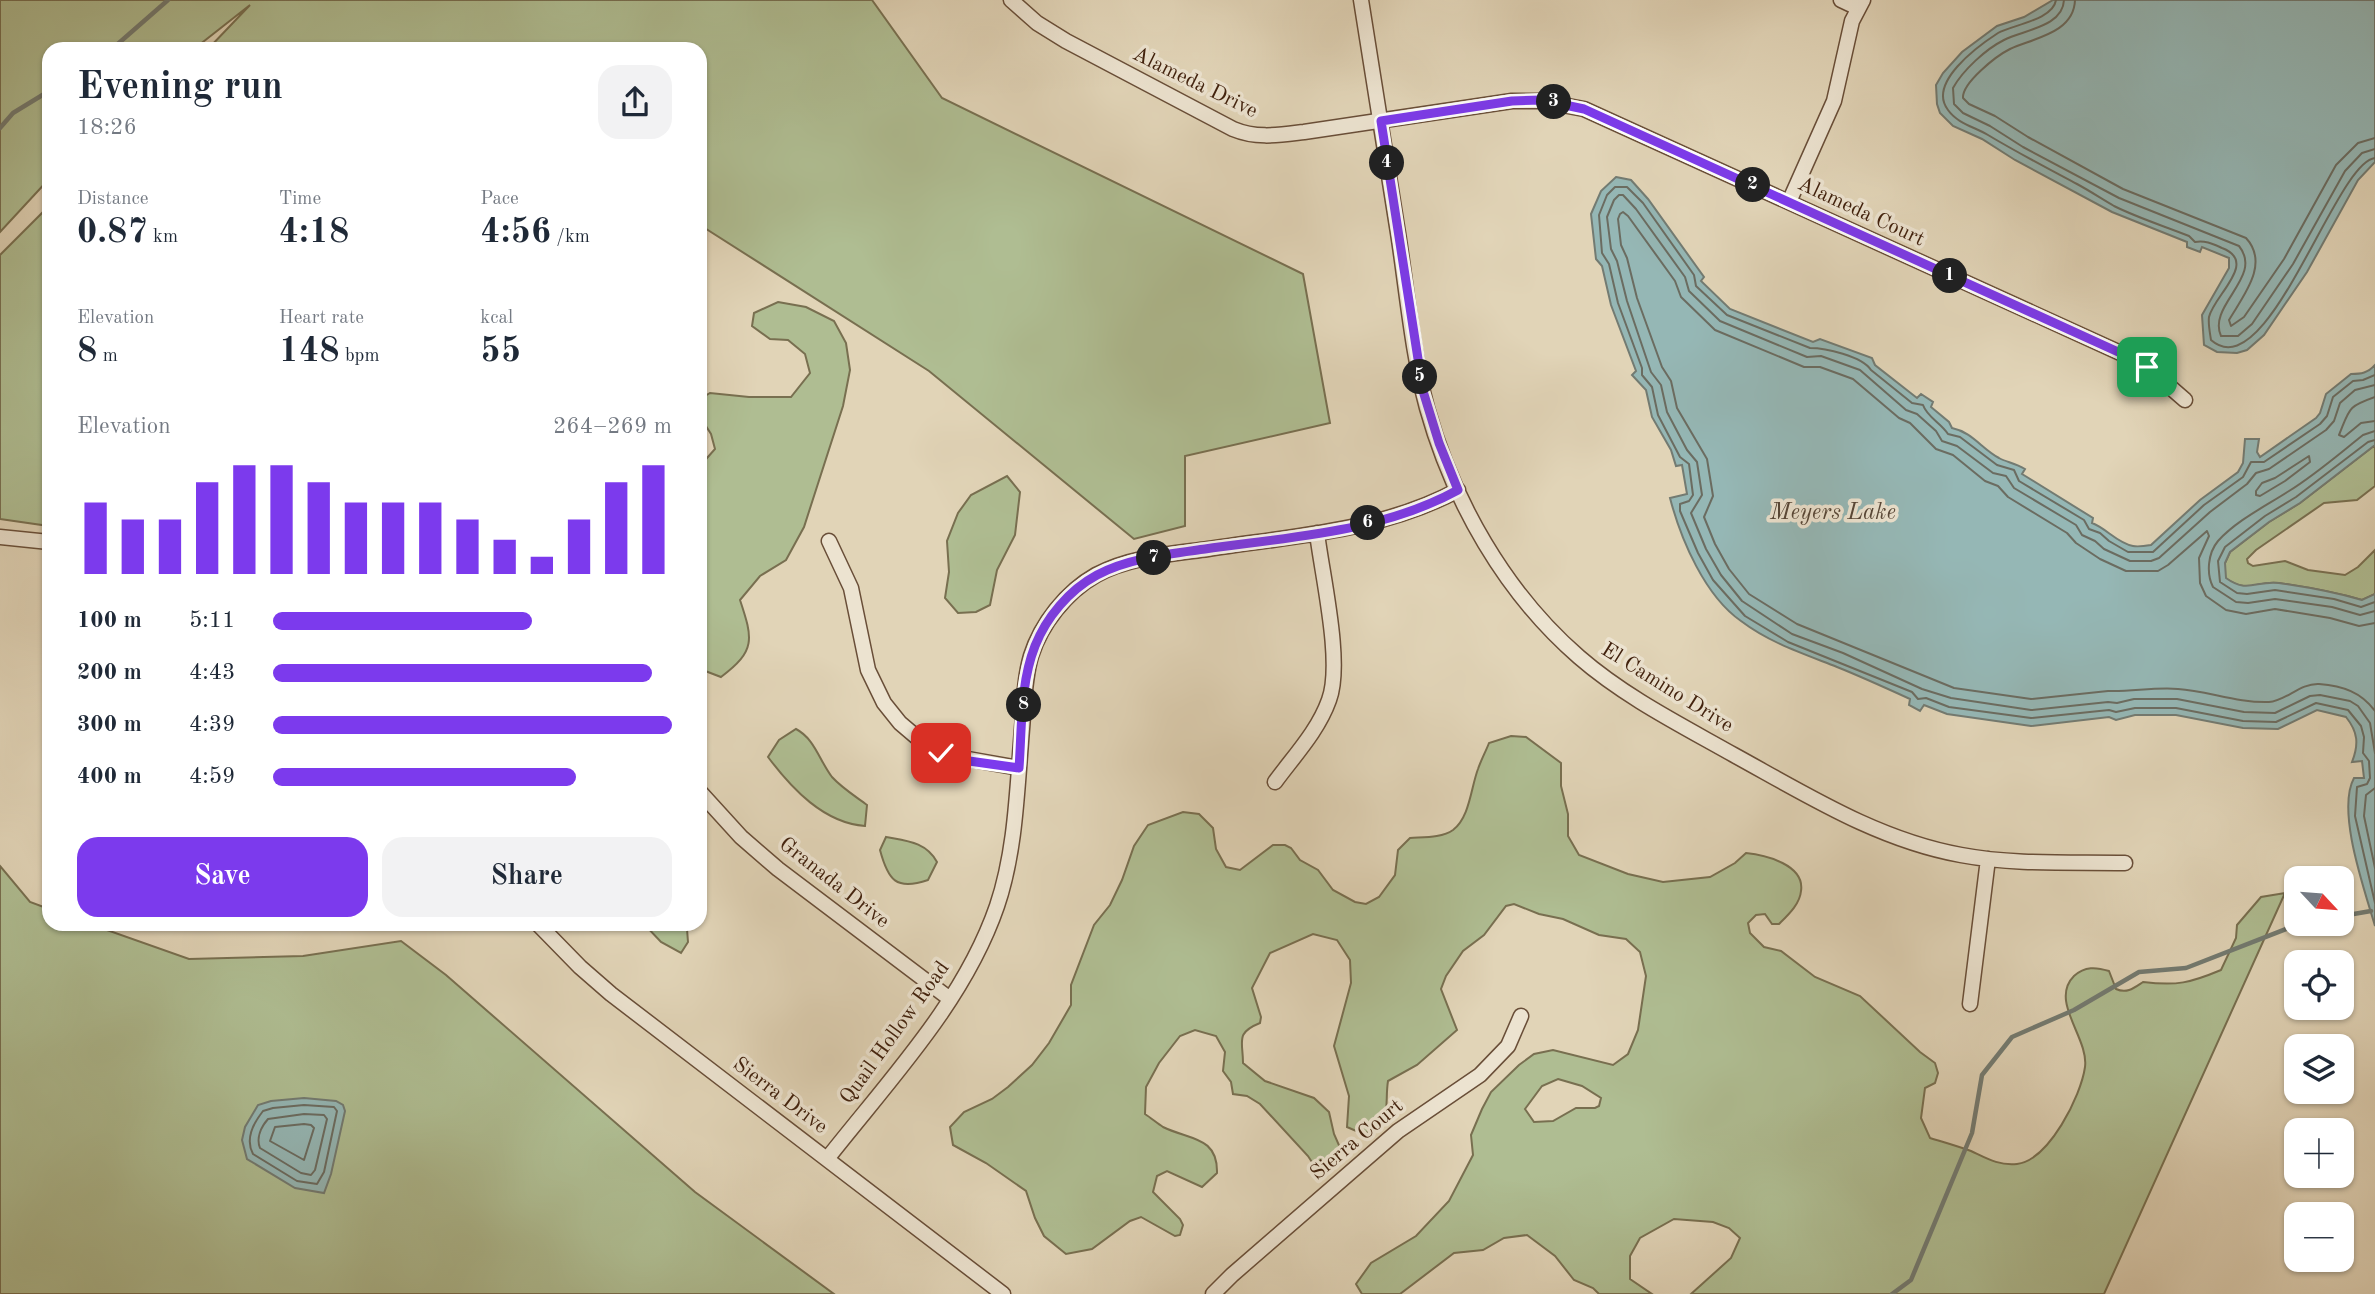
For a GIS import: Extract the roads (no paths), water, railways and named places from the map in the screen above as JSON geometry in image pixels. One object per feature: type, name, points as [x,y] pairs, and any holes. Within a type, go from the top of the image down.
[{"type":"street","name":"Alameda Drive","points":[[1011,0],[1037,23],[1066,41],[1244,133],[1270,136],[1381,121]]},
{"type":"street","name":"El Camino Drive","points":[[1362,0],[1423,391],[1439,443],[1458,490],[1491,553],[1528,605],[1580,658],[1618,687],[1869,827],[1928,848],[1988,859],[2125,863]]},
{"type":"street","points":[[1789,202],[1834,101],[1847,38],[1861,4],[1841,0]]},
{"type":"street","name":"Alameda Court","points":[[1381,121],[1512,101],[1541,100],[1609,118],[2127,356],[2147,367],[2185,400]]},
{"type":"street","name":"Quail Hollow Road","points":[[827,1159],[950,999],[976,956],[998,905],[1009,856],[1025,683],[1031,656],[1057,608],[1075,590],[1095,576],[1132,562],[1317,533],[1391,518],[1431,505],[1458,490]]},
{"type":"street","points":[[1275,782],[1316,726],[1332,688],[1334,654],[1317,533]]},
{"type":"street","points":[[0,537],[42,541]]},
{"type":"street","points":[[829,541],[851,588],[868,670],[884,703],[900,723],[920,740],[951,757],[1019,768]]},
{"type":"street","name":"Granada Drive","points":[[707,800],[741,837],[778,869],[950,999]]},
{"type":"street","points":[[1970,1004],[1988,859]]},
{"type":"street","name":"Sierra Drive","points":[[545,931],[611,994],[1003,1294]]},
{"type":"street","name":"Sierra Court","points":[[1213,1294],[1376,1149],[1480,1075],[1508,1046],[1521,1016]]},
{"type":"water","points":[[2053,0],[2375,0],[2375,162],[2358,180],[2307,272],[2264,335],[2247,350],[2237,353],[2217,352],[2204,345],[2202,315],[2229,268],[2229,258],[2202,247],[2200,252],[2187,247],[2187,242],[2112,212],[2015,160],[1982,139],[1953,126],[1940,113],[1936,85],[1962,52],[1997,26],[2024,17]]},
{"type":"water","name":"Meyers Lake","points":[[1616,177],[1631,180],[1648,199],[1704,277],[1701,281],[1730,309],[1813,342],[1820,339],[1872,358],[1875,365],[1917,398],[1921,394],[1933,402],[1931,407],[1949,422],[1952,428],[1965,433],[1999,458],[2025,469],[2022,474],[2093,518],[2092,523],[2133,546],[2151,545],[2200,500],[2238,472],[2243,463],[2245,439],[2259,439],[2257,452],[2260,457],[2316,418],[2326,394],[2351,374],[2370,370],[2375,365],[2375,445],[2300,503],[2269,522],[2230,552],[2225,563],[2226,578],[2240,585],[2279,583],[2362,600],[2375,594],[2375,926],[2350,830],[2349,792],[2354,778],[2364,778],[2362,761],[2352,762],[2356,738],[2346,717],[2317,710],[2278,729],[2243,728],[2176,715],[2135,715],[2116,720],[2109,717],[2031,726],[1947,714],[1924,705],[1920,711],[1909,705],[1910,699],[1775,642],[1752,629],[1728,610],[1696,566],[1681,531],[1670,498],[1687,494],[1682,465],[1676,466],[1671,450],[1652,417],[1646,390],[1632,375],[1636,371],[1611,305],[1602,266],[1596,259],[1591,214],[1601,191]]},
{"type":"water","points":[[304,1098],[336,1101],[343,1105],[345,1111],[324,1193],[295,1188],[247,1159],[242,1140],[245,1127],[258,1105]]},
{"type":"waterway","points":[[120,42],[168,0]]},
{"type":"waterway","points":[[0,128],[13,113],[42,95]]},
{"type":"waterway","points":[[2354,914],[2371,911]]},
{"type":"waterway","points":[[1892,1294],[1911,1280],[1972,1133],[1982,1075],[2012,1037],[2074,1010],[2139,972],[2186,968],[2284,930]]}]
